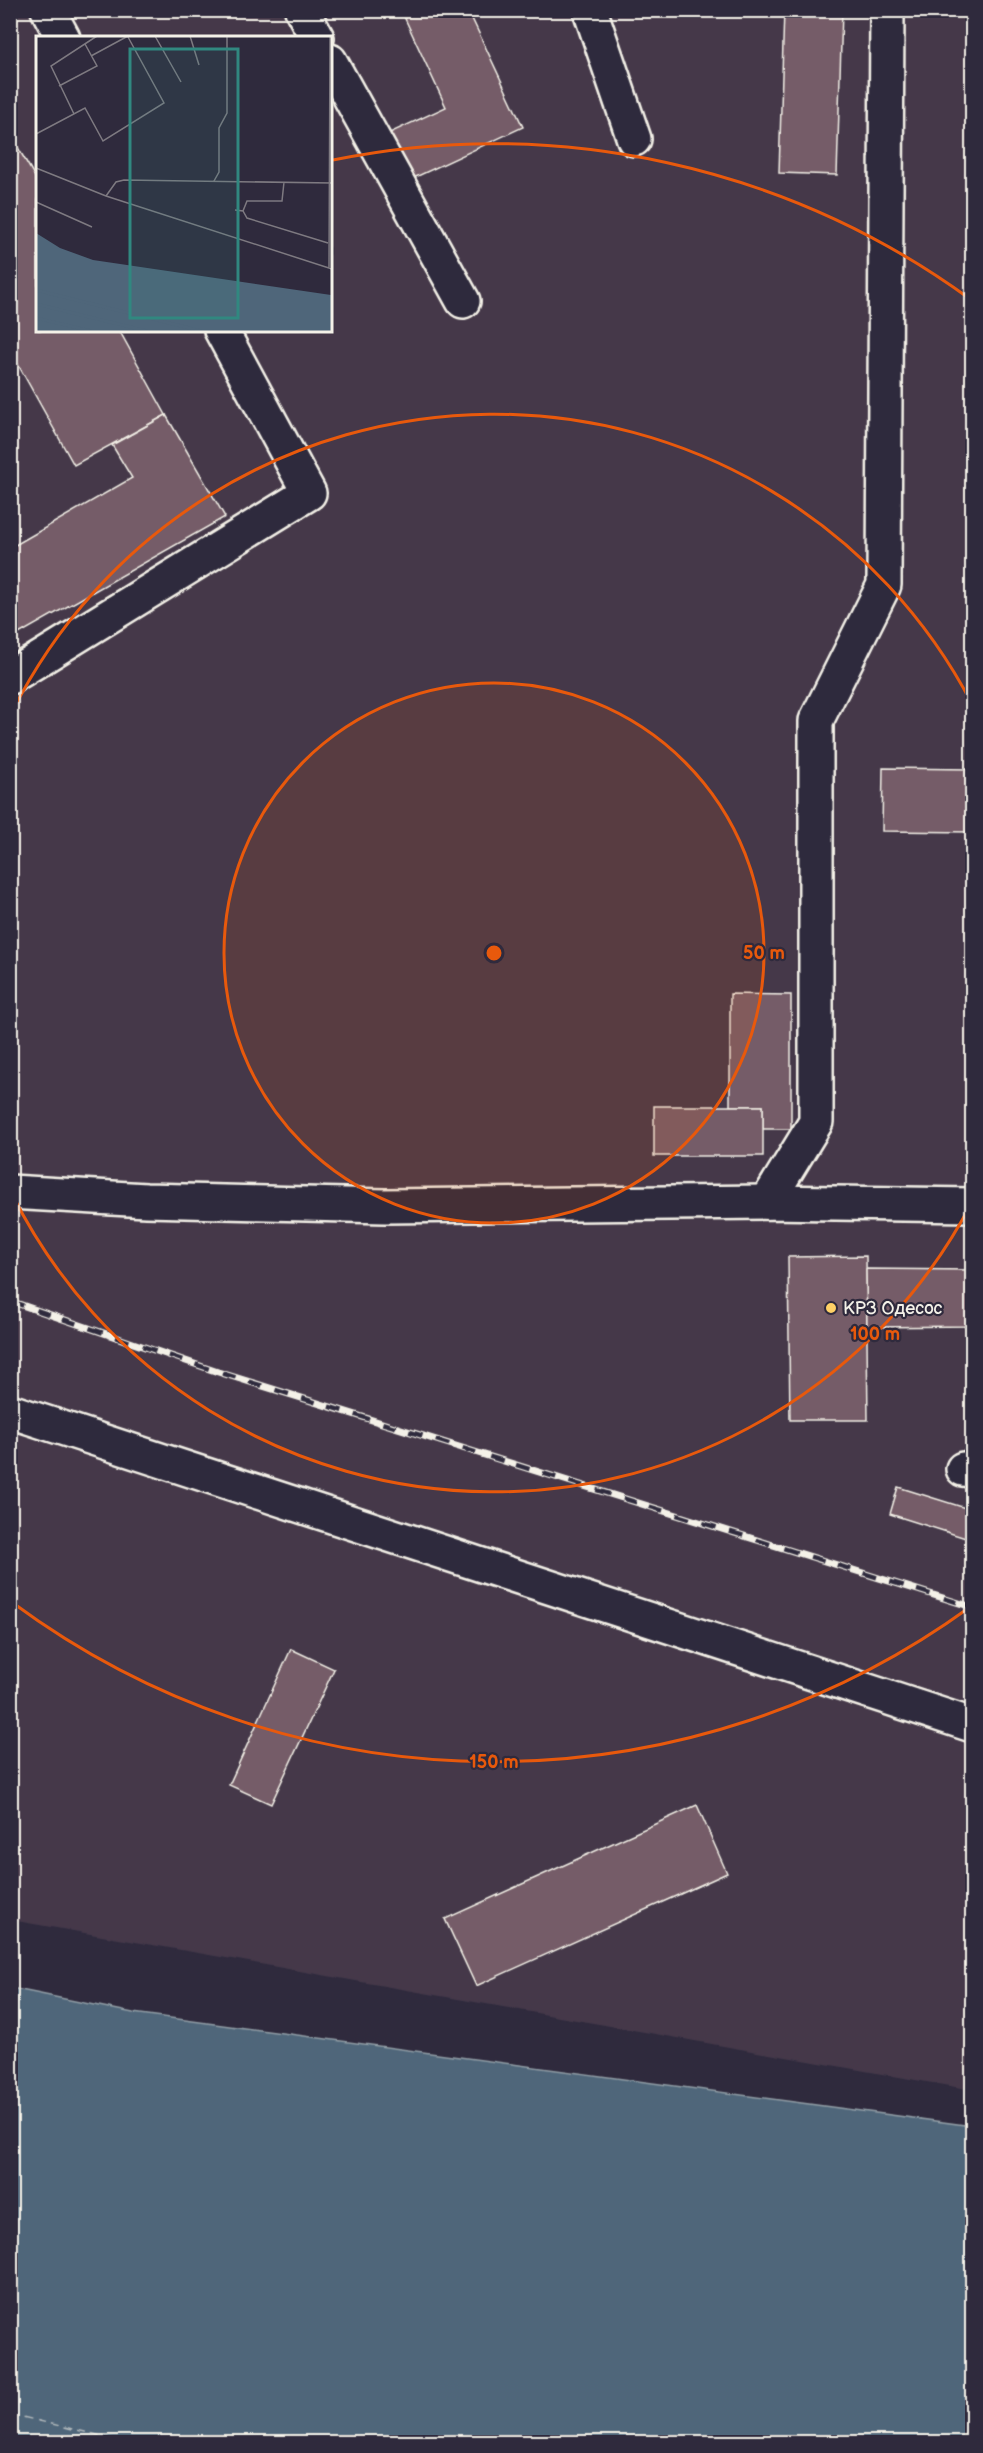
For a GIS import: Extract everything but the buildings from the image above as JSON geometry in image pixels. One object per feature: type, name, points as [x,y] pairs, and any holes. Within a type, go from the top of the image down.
[{"type":"street","points":[[48,10],[62,36]]},
{"type":"street","points":[[302,10],[316,36]]},
{"type":"street","points":[[590,10],[634,139]]},
{"type":"street","points":[[767,1202],[816,1122],[816,720],[884,585],[887,10]]},
{"type":"street","points":[[332,65],[463,301]]},
{"type":"street","points":[[10,677],[309,493],[222,332]]},
{"type":"street","points":[[10,1192],[146,1200],[385,1206],[767,1202],[972,1205]]},
{"type":"street","points":[[10,1411],[972,1725]]},
{"type":"shaded area","points":[[10,11],[972,11],[972,2090],[11,1920]]},
{"type":"water","points":[[11,1988],[133,2013],[972,2126],[972,2442],[11,2442]]},
{"type":"ferry route","points":[[10,2414],[127,2442]]},
{"type":"railway","points":[[10,1301],[218,1372],[972,1607]]},
{"type":"place","name":"КРЗ Одесос","points":[[831,1308]]}]
